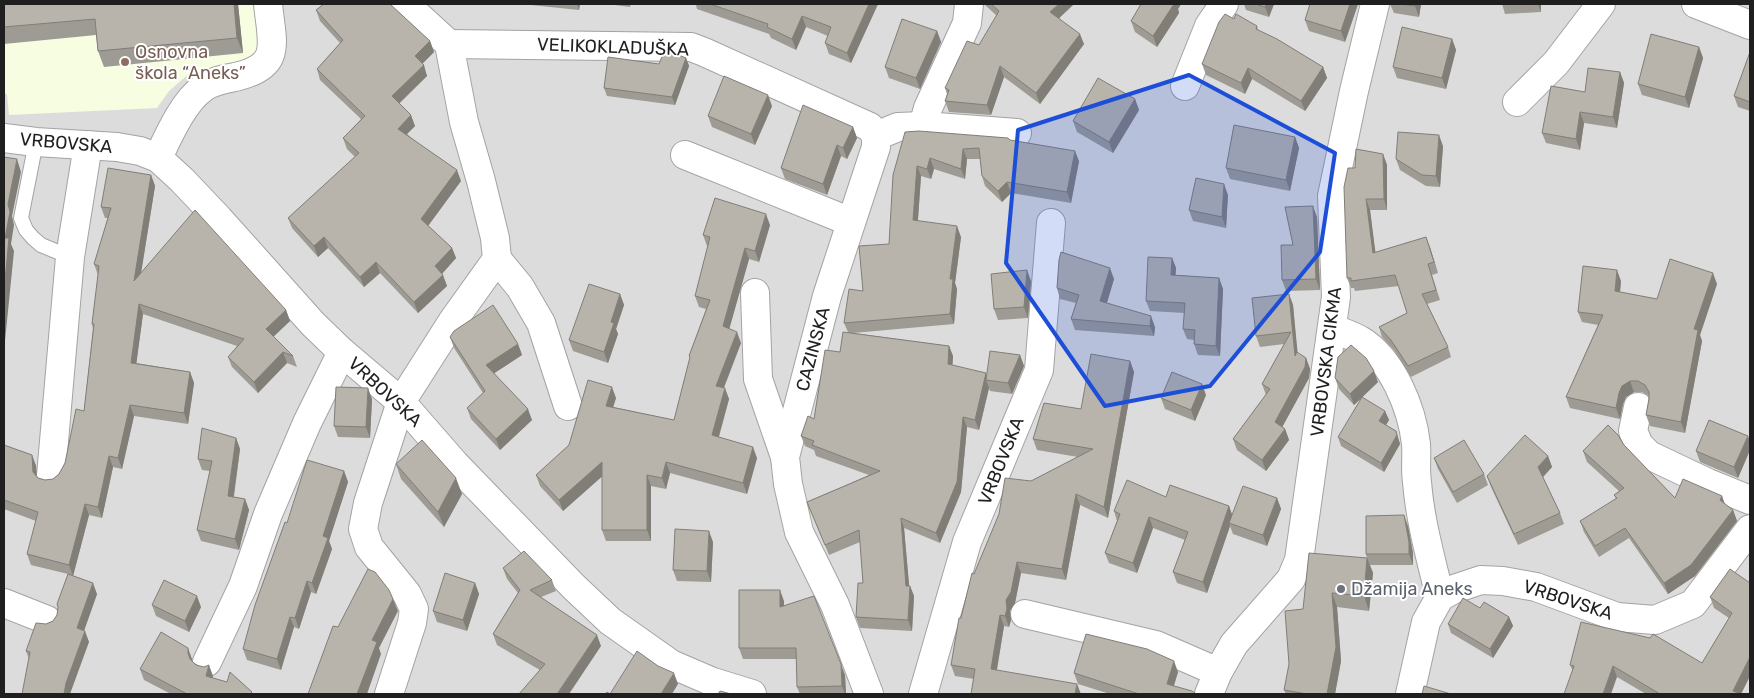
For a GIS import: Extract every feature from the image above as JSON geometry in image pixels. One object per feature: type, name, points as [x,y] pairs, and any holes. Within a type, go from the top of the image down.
[{"type":"street","points":[[158,158],[189,101],[203,88],[218,81],[251,73],[266,64],[273,48],[268,4]]},
{"type":"street","points":[[405,4],[449,44],[464,122],[482,182],[495,238],[497,258],[520,288],[541,323],[568,406]]},
{"type":"street","points":[[924,126],[928,108],[967,23],[969,4]]},
{"type":"street","points":[[1185,86],[1209,26],[1224,4]]},
{"type":"street","name":"VRBOVSKA CIKMA","points":[[1214,683],[1234,644],[1291,579],[1299,560],[1336,297],[1332,196],[1375,4]]},
{"type":"street","points":[[1517,102],[1556,63],[1601,4]]},
{"type":"street","points":[[1696,4],[1750,25]]},
{"type":"street","name":"VELIKOKLADUŠKA","points":[[449,44],[691,48],[704,52],[870,127],[876,136]]},
{"type":"street","points":[[876,136],[898,127],[924,126],[1017,133]]},
{"type":"street","name":"CAZINSKA","points":[[869,694],[835,605],[799,532],[788,484],[785,457],[827,296],[876,147],[876,136]]},
{"type":"street","name":"VRBOVSKA","points":[[4,138],[118,147],[140,151],[158,158],[219,219],[313,324],[342,352],[401,402],[455,464],[574,587],[610,621],[708,688],[752,694]]},
{"type":"street","points":[[50,476],[70,257],[88,145]]},
{"type":"street","points":[[685,155],[851,222]]},
{"type":"street","name":"VRBOVSKA","points":[[923,694],[966,542],[990,490],[1039,370],[1050,222]]},
{"type":"street","points":[[389,694],[412,623],[414,609],[407,594],[369,547],[363,529],[368,503],[401,402],[452,322],[497,258]]},
{"type":"street","points":[[756,293],[758,378],[785,457]]},
{"type":"street","points":[[1332,328],[1361,341],[1381,359],[1404,398],[1411,414],[1416,445],[1416,482],[1440,597],[1426,622],[1410,694]]},
{"type":"street","points":[[206,662],[243,586],[268,514],[307,423],[342,352]]},
{"type":"street","points":[[1638,407],[1632,431],[1639,445],[1649,455],[1708,483],[1750,500]]},
{"type":"street","name":"VRBOVSKA","points":[[1440,597],[1454,589],[1481,580],[1503,581],[1536,587],[1617,617],[1655,620],[1693,604],[1750,529]]},
{"type":"street","points":[[4,603],[47,620]]},
{"type":"street","points":[[1025,614],[1156,645],[1214,683]]},
{"type":"lane","points":[[36,142],[21,218],[26,230],[33,238],[42,245],[70,257]]},
{"type":"highlighted area","points":[[1189,75],[1335,153],[1320,252],[1210,386],[1105,406],[1006,263],[1018,130]]},
{"type":"shaded area","points":[[4,4],[1750,4],[1750,694],[4,694]]},
{"type":"shaded area","name":"Osnovna škola “Aneks”","points":[[4,4],[258,4],[262,42],[254,57],[240,66],[190,73],[169,91],[157,108],[9,115],[7,94],[4,93]]},
{"type":"building","points":[[4,4],[234,4],[237,38],[98,51],[95,19],[4,27]]},
{"type":"building","points":[[324,4],[390,4],[430,41],[415,56],[424,65],[392,96],[411,115],[398,129],[457,170],[421,219],[452,248],[435,266],[443,275],[414,302],[376,262],[360,277],[324,237],[314,246],[288,218],[359,153],[343,138],[365,116],[317,69],[343,40],[316,10]]},
{"type":"building","points":[[710,4],[869,4],[847,53],[825,43],[831,27],[802,16],[792,39],[767,27],[768,24]]},
{"type":"building","points":[[991,4],[1059,4],[1050,12],[1080,34],[1036,93],[1000,66],[987,105],[945,101],[949,90],[945,88],[967,41],[979,45],[999,11]]},
{"type":"building","points":[[1141,4],[1174,4],[1153,36],[1131,21]]},
{"type":"building","points":[[1310,4],[1350,4],[1341,31],[1305,20]]},
{"type":"building","points":[[1225,14],[1234,19],[1236,14],[1257,26],[1256,29],[1277,39],[1323,67],[1301,101],[1248,68],[1241,83],[1202,64],[1219,22]]},
{"type":"building","points":[[902,19],[937,31],[916,78],[885,67]]},
{"type":"building","points":[[1402,27],[1452,39],[1442,78],[1393,67]]},
{"type":"building","points":[[1651,34],[1699,47],[1685,97],[1638,84]]},
{"type":"building","points":[[1750,52],[1750,102],[1734,96]]},
{"type":"building","points":[[663,54],[676,54],[686,58],[672,97],[604,88],[608,57],[659,64]]},
{"type":"building","points":[[1588,68],[1620,72],[1613,117],[1580,112],[1576,139],[1542,133],[1551,86],[1585,92]]},
{"type":"building","points":[[724,76],[768,95],[751,134],[708,116]]},
{"type":"building","points":[[1098,78],[1135,99],[1109,142],[1073,121]]},
{"type":"building","points":[[803,105],[853,127],[843,148],[837,145],[823,184],[781,168]]},
{"type":"building","points":[[1234,125],[1295,137],[1286,180],[1226,168]]},
{"type":"building","points":[[919,131],[1008,138],[1010,140],[1075,151],[1067,192],[1007,182],[998,191],[982,176],[979,148],[963,149],[961,169],[930,158],[927,169],[917,166],[913,220],[957,226],[950,279],[953,279],[950,314],[844,323],[849,289],[863,291],[859,246],[889,244],[893,175],[905,132]]},
{"type":"building","points":[[1398,132],[1439,135],[1436,176],[1422,175],[1396,159]]},
{"type":"building","points":[[1356,149],[1383,154],[1384,199],[1366,199],[1373,253],[1426,237],[1434,262],[1428,264],[1436,290],[1422,294],[1448,347],[1408,366],[1391,340],[1379,327],[1407,313],[1395,275],[1351,281],[1351,278],[1347,278],[1344,187],[1348,168],[1355,168]]},
{"type":"building","points":[[4,157],[17,159],[8,204],[10,212],[5,238],[9,238],[4,292]]},
{"type":"building","points":[[108,168],[151,175],[134,281],[195,210],[286,310],[266,329],[293,356],[283,352],[254,382],[228,357],[244,339],[139,304],[131,363],[190,372],[184,413],[130,405],[118,458],[109,456],[98,507],[85,504],[69,565],[27,554],[38,512],[4,500],[4,445],[32,455],[33,472],[38,478],[45,480],[53,479],[59,474],[65,463],[76,409],[84,411],[99,266],[94,264],[111,208],[101,207]]},
{"type":"building","points":[[1196,178],[1224,184],[1222,217],[1189,210]]},
{"type":"building","points":[[715,198],[766,214],[755,251],[745,248],[723,326],[737,332],[716,386],[725,388],[712,435],[753,447],[743,483],[666,462],[662,478],[647,475],[647,530],[602,530],[602,462],[559,500],[536,475],[569,445],[588,380],[612,387],[606,406],[674,420],[689,356],[710,300],[695,296],[710,237],[703,235]]},
{"type":"building","points":[[1313,206],[1316,279],[1282,280],[1281,245],[1293,245],[1285,207]]},
{"type":"building","points":[[1061,252],[1110,268],[1100,301],[1151,316],[1150,326],[1071,319],[1079,295],[1057,288]]},
{"type":"building","points":[[1148,257],[1172,258],[1171,275],[1219,278],[1216,346],[1194,344],[1195,330],[1183,329],[1185,303],[1146,301]]},
{"type":"building","points":[[1670,259],[1713,273],[1694,329],[1698,330],[1681,422],[1646,415],[1649,392],[1645,385],[1638,381],[1630,381],[1622,386],[1616,408],[1566,397],[1603,315],[1578,312],[1583,266],[1617,270],[1615,291],[1657,299]]},
{"type":"building","points":[[1027,270],[1024,307],[994,309],[991,274]]},
{"type":"building","points":[[589,284],[620,294],[611,322],[614,323],[604,352],[569,340]]},
{"type":"building","points":[[1289,294],[1295,356],[1297,352],[1306,358],[1305,367],[1275,422],[1285,429],[1262,460],[1233,439],[1270,389],[1262,384],[1291,332],[1256,336],[1252,298]]},
{"type":"building","points":[[493,305],[518,344],[486,365],[528,409],[496,439],[467,408],[485,391],[450,337],[454,331]]},
{"type":"building","points":[[843,332],[949,346],[948,364],[986,373],[975,420],[963,417],[957,482],[936,533],[901,518],[906,586],[910,586],[908,620],[856,617],[858,583],[863,583],[859,530],[825,545],[807,502],[880,471],[812,445],[814,441],[801,436],[808,416],[814,419],[825,350],[840,352]]},
{"type":"building","points":[[1351,345],[1366,358],[1374,371],[1350,394],[1335,378],[1338,357]]},
{"type":"building","points":[[990,351],[1020,355],[1008,383],[986,380]]},
{"type":"building","points":[[1091,354],[1130,361],[1104,507],[1076,494],[1062,569],[1017,562],[1011,592],[1006,600],[1007,609],[1005,616],[1000,615],[991,669],[1077,684],[1075,694],[971,694],[975,669],[951,665],[959,618],[961,618],[972,573],[974,574],[999,514],[1005,478],[1031,481],[1093,449],[1033,439],[1044,403],[1081,409]]},
{"type":"building","points":[[1172,372],[1202,384],[1191,410],[1161,398]]},
{"type":"building","points":[[336,387],[368,388],[366,427],[334,426]]},
{"type":"building","points":[[1362,397],[1385,411],[1379,421],[1396,431],[1397,435],[1381,463],[1338,437]]},
{"type":"building","points":[[1709,420],[1748,436],[1734,467],[1696,451]]},
{"type":"building","points":[[1608,425],[1618,435],[1624,445],[1675,498],[1683,479],[1722,496],[1720,500],[1733,510],[1691,565],[1664,583],[1625,528],[1595,546],[1580,521],[1617,498],[1614,495],[1624,488],[1583,451]]},
{"type":"building","points":[[202,428],[236,438],[228,496],[245,499],[235,539],[197,530],[212,461],[198,459]]},
{"type":"building","points":[[1525,435],[1548,456],[1538,467],[1560,513],[1514,534],[1487,476]]},
{"type":"building","points":[[422,440],[456,478],[438,512],[396,464]]},
{"type":"building","points":[[1464,440],[1484,474],[1453,492],[1434,458]]},
{"type":"building","points":[[307,460],[344,471],[323,536],[328,538],[312,583],[307,581],[295,618],[290,617],[277,659],[243,649],[255,605],[285,522],[287,523]]},
{"type":"building","points":[[1127,480],[1166,497],[1170,485],[1229,506],[1203,582],[1173,572],[1188,532],[1149,517],[1133,563],[1105,553],[1120,514],[1114,511]]},
{"type":"building","points":[[1243,486],[1277,498],[1263,535],[1229,523]]},
{"type":"building","points":[[1404,515],[1409,542],[1409,554],[1366,554],[1366,516]]},
{"type":"building","points":[[675,529],[709,531],[707,571],[673,570]]},
{"type":"building","points":[[524,551],[552,580],[530,590],[597,635],[557,694],[519,694],[545,664],[493,634],[520,590],[503,568]]},
{"type":"building","points":[[1309,553],[1367,558],[1364,596],[1332,593],[1336,647],[1327,694],[1307,694],[1284,690],[1289,664],[1285,611],[1303,609]]},
{"type":"building","points":[[368,569],[375,572],[389,590],[393,599],[372,640],[377,642],[357,694],[308,694],[333,626],[338,627]]},
{"type":"building","points":[[1730,569],[1750,583],[1750,657],[1733,691],[1737,694],[1660,694],[1613,666],[1603,694],[1564,694],[1574,666],[1570,665],[1581,622],[1650,638],[1653,634],[1702,663],[1732,613],[1710,597]]},
{"type":"building","points":[[445,573],[475,583],[463,620],[433,611]]},
{"type":"building","points":[[68,574],[93,583],[77,628],[85,631],[66,683],[64,694],[22,694],[30,652],[26,651],[36,623],[46,624],[53,621],[57,615],[57,604]]},
{"type":"building","points":[[164,580],[197,596],[185,621],[152,605]]},
{"type":"building","points":[[739,590],[780,590],[780,607],[814,596],[841,664],[842,686],[797,687],[796,648],[739,648]]},
{"type":"building","points":[[1463,598],[1480,608],[1484,602],[1509,617],[1490,649],[1448,624]]},
{"type":"building","points":[[161,632],[188,648],[190,659],[196,665],[204,667],[209,665],[206,676],[227,682],[230,672],[252,692],[250,694],[187,694],[140,669]]},
{"type":"building","points":[[1086,634],[1147,649],[1174,661],[1167,684],[1192,691],[1196,694],[1139,694],[1074,673]]},
{"type":"building","points":[[637,651],[658,666],[674,673],[661,694],[610,694]]},
{"type":"building","points":[[1424,686],[1451,694],[1422,694]]},
{"type":"building","points":[[720,691],[731,694],[718,694]]},
{"type":"place","name":"Osnovna škola “Aneks”","points":[[125,62]]},
{"type":"place","name":"Džamija Aneks","points":[[1341,589]]}]
